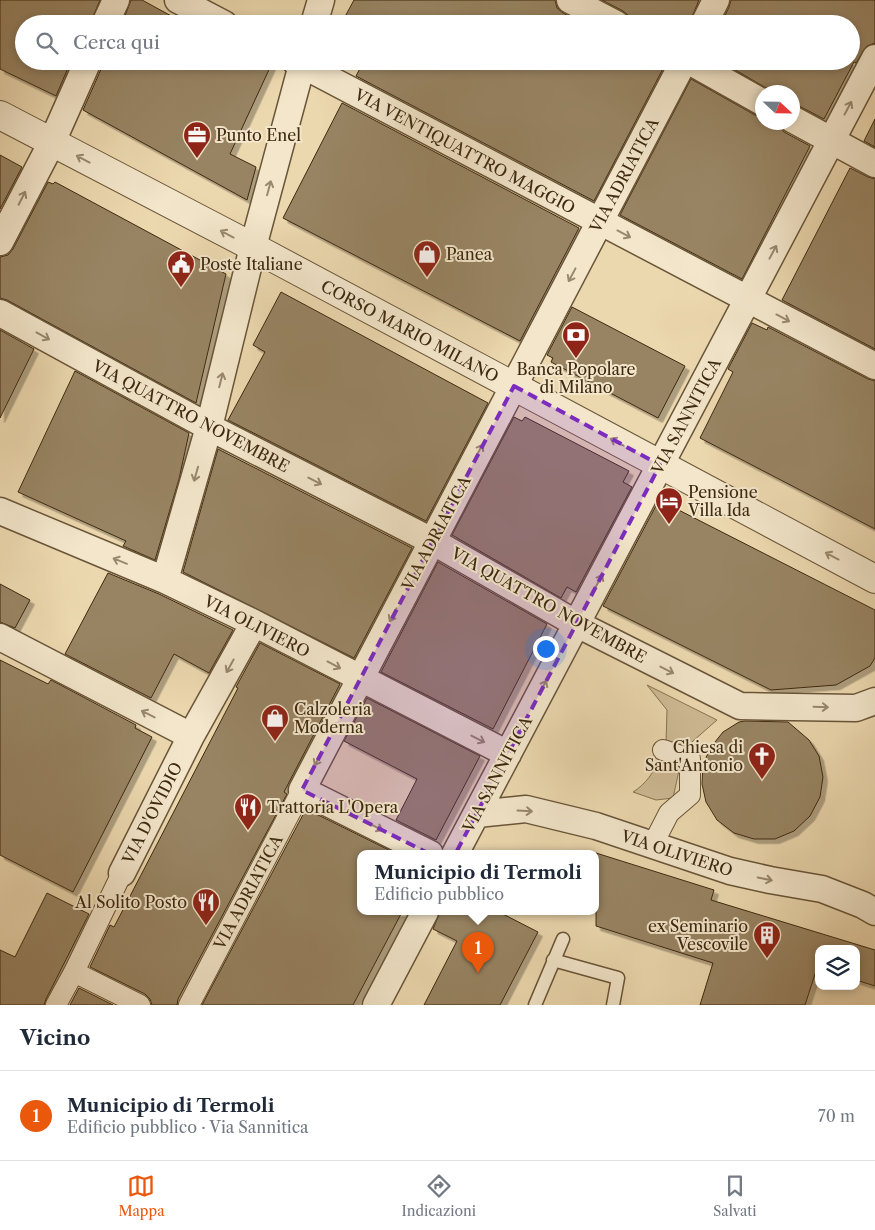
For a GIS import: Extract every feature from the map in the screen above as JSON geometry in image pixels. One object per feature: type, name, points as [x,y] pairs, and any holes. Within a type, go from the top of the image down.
[{"type":"street","points":[[109,15],[116,0]]},
{"type":"street","points":[[178,0],[207,15]]},
{"type":"street","points":[[317,15],[321,0]]},
{"type":"street","points":[[570,0],[599,15]]},
{"type":"street","points":[[708,15],[716,0]]},
{"type":"street","name":"VIA SANNITICA","points":[[457,850],[875,58]]},
{"type":"street","points":[[0,242],[52,142],[84,70]]},
{"type":"street","points":[[165,580],[209,427],[298,70]]},
{"type":"street","name":"VIA VENTIQUATTRO MAGGIO","points":[[315,70],[875,366]]},
{"type":"street","name":"VIA ADRIATICA","points":[[189,1005],[679,70]]},
{"type":"street","points":[[705,70],[755,98]]},
{"type":"street","name":"CORSO MARIO MILANO","points":[[0,115],[253,247],[875,578]]},
{"type":"street","points":[[800,124],[875,164]]},
{"type":"street","name":"VIA QUATTRO NOVEMBRE","points":[[0,313],[209,427],[432,541],[577,624],[740,706],[856,708],[875,700]]},
{"type":"street","name":"VIA OLIVIERO","points":[[0,512],[165,580],[254,623],[508,754]]},
{"type":"street","name":"VIA D'OVIDIO","points":[[56,1005],[191,736],[254,623]]},
{"type":"street","points":[[0,637],[191,736]]},
{"type":"street","points":[[653,844],[669,813],[690,795],[690,759],[663,750]]},
{"type":"street","points":[[302,790],[422,850]]},
{"type":"street","name":"VIA OLIVIERO","points":[[477,814],[526,809],[596,826],[730,871],[822,889],[863,905],[875,912]]},
{"type":"street","points":[[376,1005],[423,915]]},
{"type":"street","points":[[74,972],[140,1005]]},
{"type":"lane","points":[[535,1005],[562,939]]},
{"type":"lane","points":[[553,960],[618,978],[613,1005]]},
{"type":"highlighted area","points":[[514,386],[660,465],[450,864],[302,790]]},
{"type":"shaded area","points":[[647,685],[717,720],[684,749],[666,742],[667,710]]},
{"type":"shaded area","points":[[660,758],[680,766],[673,798],[656,800],[633,792],[642,786]]},
{"type":"building","points":[[0,0],[100,0],[94,15],[15,15],[15,70],[67,70],[56,96],[0,69]]},
{"type":"building","points":[[131,0],[142,0],[170,15],[125,15]]},
{"type":"building","points":[[354,0],[555,0],[557,8],[567,15],[346,15]]},
{"type":"building","points":[[602,0],[699,0],[693,15],[628,15]]},
{"type":"building","points":[[731,0],[875,0],[875,43],[867,46],[860,57],[860,15],[725,15]]},
{"type":"building","points":[[101,70],[269,70],[230,154],[256,167],[247,200],[83,110]]},
{"type":"building","points":[[359,70],[662,70],[594,201],[356,76]]},
{"type":"building","points":[[735,70],[850,70],[824,119],[800,107],[800,85],[761,85]]},
{"type":"building","points":[[691,79],[755,115],[755,130],[782,130],[810,146],[742,279],[620,215]]},
{"type":"building","points":[[342,103],[579,228],[520,341],[283,218]]},
{"type":"building","points":[[875,119],[875,147],[864,141]]},
{"type":"building","points":[[0,155],[22,167],[0,209]]},
{"type":"building","points":[[850,168],[875,179],[875,349],[782,300]]},
{"type":"building","points":[[48,182],[53,184],[55,182],[226,274],[196,403],[7,300],[0,298],[0,257],[8,255],[13,249]]},
{"type":"building","points":[[281,292],[488,403],[426,521],[228,420],[265,352],[253,345]]},
{"type":"building","points":[[572,307],[685,366],[658,418],[551,362],[553,358],[547,355]]},
{"type":"building","points":[[752,323],[767,330],[768,327],[875,381],[875,529],[700,438],[733,372],[728,369]]},
{"type":"building","points":[[0,330],[34,349],[0,418]]},
{"type":"building","points":[[75,371],[189,433],[179,479],[155,560],[123,546],[126,541],[18,492]]},
{"type":"building","points":[[514,417],[522,421],[525,417],[629,471],[623,482],[632,487],[576,592],[567,587],[561,598],[452,535]]},
{"type":"building","points":[[218,449],[412,548],[354,658],[183,572]]},
{"type":"building","points":[[659,500],[875,610],[875,658],[870,666],[836,685],[771,690],[603,606]]},
{"type":"building","points":[[438,562],[547,624],[493,729],[381,672]]},
{"type":"building","points":[[108,573],[159,594],[233,630],[209,673],[174,654],[151,698],[65,654]]},
{"type":"building","points":[[0,584],[30,600],[15,628],[0,622]]},
{"type":"building","points":[[260,643],[340,684],[284,792],[287,794],[178,999],[177,1005],[152,1005],[150,999],[145,994],[90,967],[110,925],[114,927]]},
{"type":"building","points":[[0,660],[48,684],[51,680],[136,725],[135,728],[152,737],[73,892],[0,855]]},
{"type":"building","points":[[367,698],[480,756],[436,840],[396,820],[417,779],[344,741]]},
{"type":"building","name":"Chiesa di Sant'Antonio","points":[[739,722],[788,722],[809,740],[819,756],[823,777],[820,797],[810,816],[794,831],[775,839],[754,839],[734,833],[717,820],[706,802],[702,784],[703,764],[711,747],[723,732]]},
{"type":"building","points":[[306,809],[389,850],[357,850],[357,915],[400,915],[353,1005],[202,1005]]},
{"type":"building","points":[[599,854],[714,890],[711,900],[859,945],[815,945],[815,974],[805,1005],[700,1005],[713,963],[596,926],[596,915],[599,915]]},
{"type":"building","points":[[47,893],[89,914],[44,1005],[0,1005],[0,950],[15,957]]},
{"type":"building","points":[[439,915],[505,915],[538,932],[500,1005],[424,1005],[457,941],[433,929]]},
{"type":"building","points":[[860,945],[875,950],[875,986],[860,981]]},
{"type":"building","points":[[79,988],[113,1005],[70,1005]]},
{"type":"place","name":"Punto Enel","points":[[197,159]]},
{"type":"place","name":"Panea","points":[[427,278]]},
{"type":"place","name":"Poste Italiane","points":[[181,288]]},
{"type":"place","name":"Banca Popolare di Milano","points":[[576,359]]},
{"type":"place","name":"Pensione Villa Ida","points":[[669,525]]},
{"type":"place","name":"Calzoleria Moderna","points":[[275,742]]},
{"type":"place","name":"Chiesa di Sant'Antonio","points":[[762,780]]},
{"type":"place","name":"Trattoria L'Opera","points":[[248,831]]},
{"type":"place","name":"Al Solito Posto","points":[[206,926]]},
{"type":"place","name":"ex Seminario Vescovile","points":[[767,959]]},
{"type":"place","name":"Municipio di Termoli","points":[[478,973]]}]
